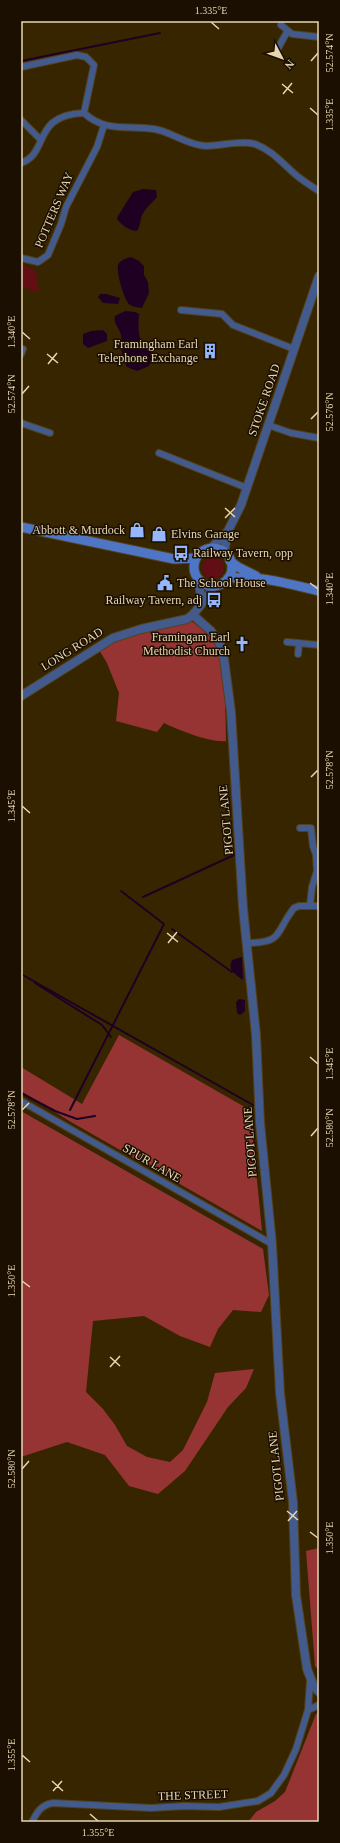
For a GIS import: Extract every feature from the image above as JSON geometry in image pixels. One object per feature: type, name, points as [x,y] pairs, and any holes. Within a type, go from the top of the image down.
[{"type":"main road","points":[[21,527],[174,559],[196,558]]},
{"type":"main road","points":[[194,571],[196,558],[202,551],[211,548],[224,552],[230,561],[238,567],[263,579]]},
{"type":"main road","points":[[174,559],[194,571],[199,580],[210,585],[216,585],[228,578],[231,568],[230,561]]},
{"type":"main road","points":[[228,578],[243,577],[263,579],[319,591]]},
{"type":"street","points":[[281,25],[287,32],[301,36],[319,37]]},
{"type":"street","points":[[277,50],[287,32]]},
{"type":"street","points":[[21,67],[77,55],[86,57],[94,65],[84,113]]},
{"type":"street","points":[[21,163],[33,155],[49,125],[59,117],[72,113],[84,113],[94,122],[104,125],[154,129],[172,134],[189,142],[205,146],[242,143],[255,144],[279,158],[296,176],[319,191]]},
{"type":"street","points":[[21,120],[41,140]]},
{"type":"street","name":"POTTERS WAY","points":[[21,258],[38,262],[48,255],[62,224],[66,207],[97,147],[104,125]]},
{"type":"street","name":"STOKE ROAD","points":[[224,552],[228,531],[241,506],[319,276]]},
{"type":"street","points":[[181,310],[222,314],[233,325],[294,349]]},
{"type":"street","points":[[21,423],[50,432]]},
{"type":"street","points":[[268,425],[291,433],[319,438]]},
{"type":"street","points":[[159,453],[247,488]]},
{"type":"street","name":"STOKE ROAD","points":[[211,548],[228,531]]},
{"type":"street","points":[[199,580],[201,602]]},
{"type":"street","points":[[193,615],[201,602],[216,585]]},
{"type":"street","name":"LONG ROAD","points":[[22,694],[113,638],[141,629],[179,622],[193,615]]},
{"type":"street","name":"PIGOT LANE","points":[[193,615],[211,631],[220,644],[224,659],[231,712],[233,764],[256,1035],[264,1176],[272,1244],[280,1394],[293,1502],[296,1595],[304,1657],[310,1678],[319,1692]]},
{"type":"street","points":[[287,642],[319,645]]},
{"type":"street","points":[[298,654],[299,643]]},
{"type":"street","points":[[300,828],[319,827]]},
{"type":"street","points":[[310,906],[312,888],[317,871],[312,828]]},
{"type":"street","points":[[247,943],[267,942],[273,939],[294,908],[319,906]]},
{"type":"street","name":"SPUR LANE","points":[[21,1100],[272,1244]]},
{"type":"street","name":"THE STREET","points":[[32,1822],[38,1811],[44,1805],[53,1803],[151,1808],[184,1806],[219,1808],[258,1802],[271,1793],[284,1775],[296,1749],[308,1710],[310,1678]]},
{"type":"street","points":[[308,1710],[319,1705]]},
{"type":"shaded area","points":[[143,189],[156,190],[157,197],[144,212],[137,231],[131,230],[121,224],[117,219],[133,192]]},
{"type":"shaded area","points":[[131,257],[139,261],[144,266],[144,275],[148,282],[149,293],[142,308],[130,305],[123,292],[119,279],[119,263]]},
{"type":"shaded area","points":[[21,264],[36,271],[39,292],[21,287]]},
{"type":"shaded area","points":[[100,294],[120,298],[118,304],[103,303],[98,297]]},
{"type":"shaded area","points":[[125,311],[139,314],[139,332],[141,341],[153,354],[149,366],[137,371],[127,367],[122,354],[121,335],[115,323],[115,316]]},
{"type":"shaded area","points":[[103,330],[107,334],[107,341],[88,348],[83,344],[83,334],[91,331]]},
{"type":"shaded area","points":[[213,557],[221,560],[224,568],[221,576],[213,579],[205,576],[202,568],[205,560]]},
{"type":"shaded area","points":[[190,620],[209,636],[218,649],[225,693],[226,741],[203,738],[164,723],[157,732],[116,721],[119,693],[107,663],[99,650],[128,636]]},
{"type":"shaded area","points":[[242,957],[243,980],[231,970],[230,967],[232,960]]},
{"type":"shaded area","points":[[239,999],[245,1000],[245,1011],[240,1015],[237,1013],[236,1002]]},
{"type":"shaded area","points":[[119,1035],[250,1110],[262,1231],[71,1122],[21,1091],[21,1067],[82,1104]]},
{"type":"shaded area","points":[[21,1111],[263,1249],[269,1295],[261,1312],[233,1310],[218,1329],[210,1347],[180,1336],[144,1316],[93,1321],[86,1392],[103,1409],[115,1425],[127,1446],[147,1457],[170,1462],[183,1450],[207,1402],[215,1373],[254,1369],[246,1388],[228,1407],[185,1471],[158,1494],[129,1486],[105,1455],[67,1442],[24,1456],[21,1455]]},
{"type":"shaded area","points":[[319,1548],[319,1671],[315,1666],[306,1551]]},
{"type":"shaded area","points":[[319,1712],[319,1822],[248,1822],[256,1812],[275,1801],[285,1792],[316,1714]]},
{"type":"waterway","points":[[21,61],[160,33]]},
{"type":"waterway","points":[[143,897],[234,855]]},
{"type":"waterway","points":[[70,1110],[164,924],[121,891]]},
{"type":"waterway","points":[[172,929],[232,972]]},
{"type":"waterway","points":[[21,974],[253,1105]]},
{"type":"waterway","points":[[35,983],[102,1025],[111,1037]]},
{"type":"waterway","points":[[21,1093],[55,1111],[77,1119],[95,1116]]},
{"type":"place","name":"Framingham Earl Telephone Exchange","points":[[210,351]]},
{"type":"place","name":"Abbott & Murdock","points":[[137,530]]},
{"type":"place","name":"Elvins Garage","points":[[159,534]]},
{"type":"place","name":"Railway Tavern, opp","points":[[181,553]]},
{"type":"place","name":"The School House","points":[[165,583]]},
{"type":"place","name":"Railway Tavern, adj","points":[[214,600]]},
{"type":"place","name":"Framingam Earl Methodist Church","points":[[242,644]]}]
